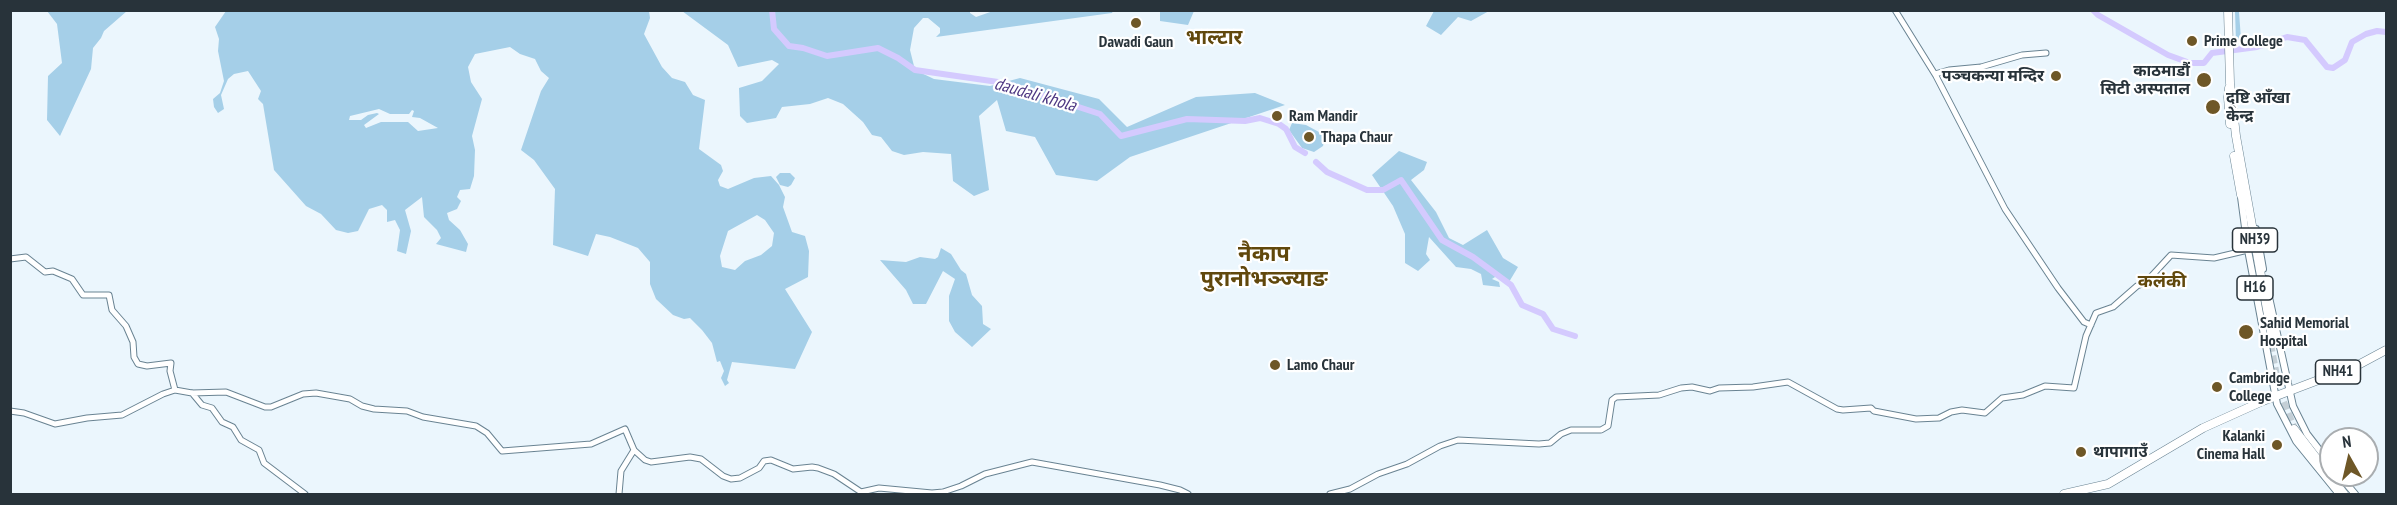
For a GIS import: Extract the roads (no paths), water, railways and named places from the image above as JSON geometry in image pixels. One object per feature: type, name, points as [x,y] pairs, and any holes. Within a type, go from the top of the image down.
[{"type":"highway","name":"NH39","points":[[2228,10],[2230,58],[2228,112],[2272,344]]},
{"type":"highway","name":"NH41","points":[[2064,495],[2114,481],[2188,435],[2275,396],[2358,365],[2386,350]]},
{"type":"highway","points":[[2319,458],[2296,429],[2319,461]]},
{"type":"main road","name":"H16","points":[[2244,196],[2248,250],[2275,396],[2290,432],[2339,495]]},
{"type":"main road","points":[[2244,196],[2260,244],[2293,406],[2303,428],[2319,449]]},
{"type":"street","points":[[1895,10],[1935,74],[2005,209],[2058,288],[2084,322],[2091,325]]},
{"type":"street","points":[[1935,74],[1949,69],[1981,67],[2022,55],[2046,53]]},
{"type":"street","points":[[1330,495],[1350,489],[1378,474],[1407,464],[1440,446],[1458,440],[1539,444],[1550,443],[1561,434],[1571,430],[1601,430],[1608,426],[1612,400],[1616,397],[1659,395],[1681,388],[1692,387],[1710,391],[1719,388],[1753,387],[1788,382],[1837,409],[1871,408],[1874,411],[1916,419],[1939,418],[1962,410],[1985,413],[2002,398],[2023,395],[2045,386],[2074,388],[2086,336],[2096,313],[2113,307],[2137,286],[2146,282],[2171,255],[2214,258],[2248,250]]},
{"type":"street","points":[[10,259],[26,257],[45,272],[53,271],[72,279],[83,296],[109,295],[112,310],[126,326],[133,342],[134,357],[138,364],[147,366],[171,363],[170,371],[175,390]]},
{"type":"street","points":[[10,411],[24,413],[55,424],[129,413],[175,390],[192,393],[226,392],[265,407],[271,407],[303,394],[316,393],[350,399],[362,406],[374,409],[407,411],[423,417],[476,426],[487,433],[502,451],[591,444],[625,429],[634,450],[645,460],[651,462],[690,457],[701,459],[723,476],[731,479],[740,478],[759,468],[764,461],[771,460],[792,469],[812,466],[818,468],[834,474],[861,492],[879,488],[912,493],[943,492],[984,474],[1032,462],[1160,485],[1180,490],[1188,495]]},
{"type":"street","points":[[192,393],[202,405],[212,408],[222,422],[233,427],[241,440],[259,450],[264,463],[273,467],[306,495]]},
{"type":"street","points":[[619,495],[621,471],[634,450]]},
{"type":"waterway","name":"daudali khola","points":[[772,10],[774,29],[789,46],[827,56],[878,48],[915,70],[1005,83],[1100,114],[1121,136],[1187,119],[1245,121],[1260,118],[1279,124],[1286,129],[1295,147],[1305,153]]},
{"type":"waterway","points":[[2093,10],[2168,55],[2190,63],[2204,63],[2212,53],[2257,47],[2287,37],[2305,40],[2327,67],[2333,68],[2345,60],[2352,42],[2366,34],[2377,31],[2386,32]]},
{"type":"waterway","name":"daudali khola","points":[[1316,162],[1327,172],[1367,190],[1383,190],[1401,180],[1442,240],[1473,257],[1511,285],[1522,305],[1543,314],[1553,329],[1575,336]]},
{"type":"tunnel","points":[[2270,344],[2279,392],[2294,429]]},
{"type":"place","name":"Dawadi Gaun","points":[[1136,23]]},
{"type":"place","name":"Prime College","points":[[2192,41]]},
{"type":"place","name":"पञ्चकन्या मन्दिर","points":[[2056,76]]},
{"type":"place","name":"काठमाडौं सिटी अस्पताल","points":[[2204,80]]},
{"type":"place","name":"द्ष्टि आँखा केन्द्र","points":[[2213,107]]},
{"type":"place","name":"Ram Mandir","points":[[1277,116]]},
{"type":"place","name":"Thapa Chaur","points":[[1309,137]]},
{"type":"place","name":"Sahid Memorial Hospital","points":[[2246,332]]},
{"type":"place","name":"Lamo Chaur","points":[[1275,365]]},
{"type":"place","name":"Cambridge College","points":[[2217,387]]},
{"type":"place","name":"Kalanki Cinema Hall","points":[[2277,445]]},
{"type":"place","name":"थापागाउँ","points":[[2081,452]]},
{"type":"district","name":"भाल्टार","points":[[1214,38]]},
{"type":"district","name":"नैकाप पुरानोभञ्ज्याङ","points":[[1264,268]]},
{"type":"district","name":"कलंकी","points":[[2162,282]]}]
